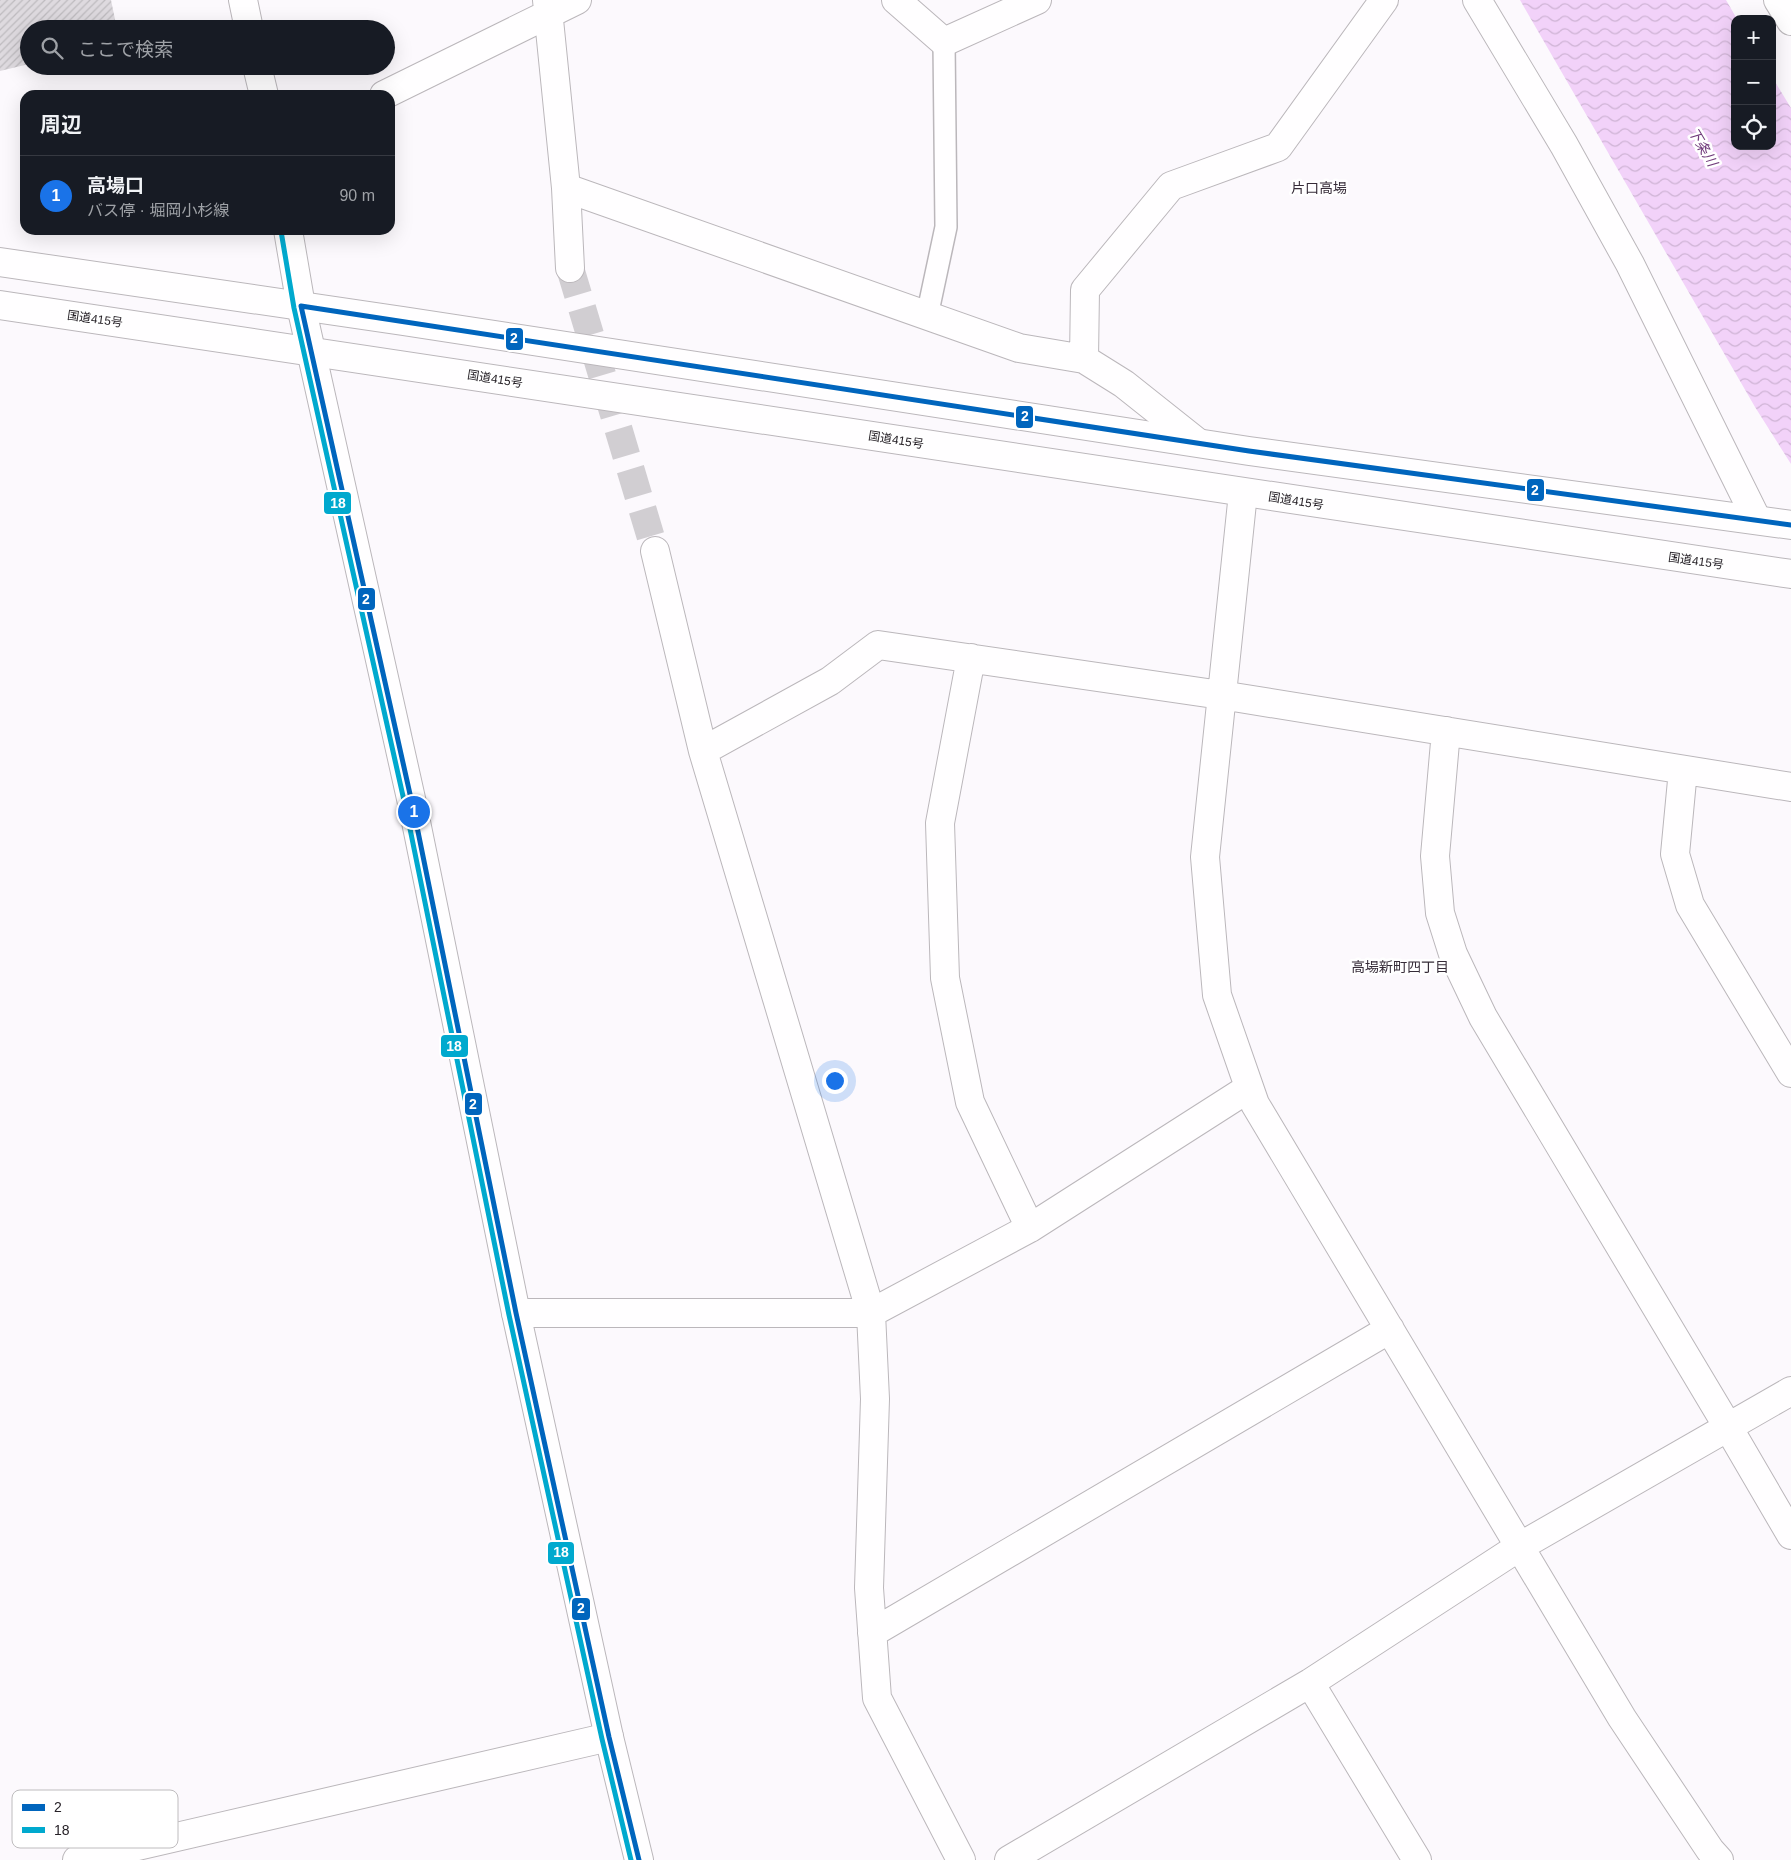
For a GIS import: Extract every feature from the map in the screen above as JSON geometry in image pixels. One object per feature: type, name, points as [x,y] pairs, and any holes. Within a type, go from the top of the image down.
[{"type":"main road","points":[[243,0],[247,20]]},
{"type":"main road","points":[[393,90],[548,7],[577,0]]},
{"type":"main road","points":[[896,0],[944,42],[1037,0]]},
{"type":"main road","points":[[1084,359],[1085,290],[1171,186],[1278,148],[1384,0]]},
{"type":"main road","points":[[1477,0],[1564,145],[1630,264],[1757,520]]},
{"type":"main road","points":[[1778,0],[1791,21]]},
{"type":"main road","points":[[548,7],[566,188],[570,268]]},
{"type":"main road","points":[[260,75],[263,90]]},
{"type":"main road","points":[[566,188],[1019,348],[1084,359],[1124,384],[1197,442]]},
{"type":"main road","points":[[289,235],[301,306],[414,812],[516,1313],[609,1737],[639,1860]]},
{"type":"main road","points":[[0,262],[1197,442],[1791,525]]},
{"type":"main road","name":"国道415号","points":[[0,305],[1791,574]]},
{"type":"main road","points":[[1243,492],[1205,857],[1217,995],[1256,1104],[1622,1718],[1710,1850],[1719,1860]]},
{"type":"main road","points":[[655,551],[703,751],[871,1313],[875,1399],[869,1588],[877,1698],[962,1860]]},
{"type":"main road","points":[[703,751],[830,681],[878,645],[1221,695],[1791,787]]},
{"type":"main road","points":[[971,658],[940,823],[945,978],[970,1102],[1030,1228]]},
{"type":"main road","points":[[1446,732],[1435,856],[1440,913],[1453,954],[1482,1017],[1791,1535]]},
{"type":"main road","points":[[1683,770],[1675,854],[1690,905],[1791,1073]]},
{"type":"main road","points":[[516,1313],[871,1313],[1030,1228],[1250,1088]]},
{"type":"main road","points":[[872,1633],[1390,1329]]},
{"type":"main road","points":[[1009,1860],[1310,1683],[1519,1547],[1791,1391]]},
{"type":"main road","points":[[1310,1683],[1418,1860]]},
{"type":"main road","points":[[178,1837],[609,1737]]},
{"type":"main road","points":[[77,1860],[129,1848]]},
{"type":"lane","points":[[927,316],[946,227],[944,42]]},
{"type":"water","name":"下条川","points":[[1520,0],[1726,0],[1735,15],[1731,15],[1731,150],[1776,150],[1776,84],[1791,108],[1791,464],[1755,407]]},
{"type":"building","points":[[0,0],[111,0],[115,20],[20,20],[20,66],[0,71]]},
{"type":"tunnel","points":[[570,268],[655,551]]},
{"type":"transit line","name":"18","points":[[282,235],[294,308],[407,814],[509,1315],[602,1739],[631,1860]]},
{"type":"transit line","name":"2","points":[[639,1860],[609,1737],[516,1313],[414,812],[301,306],[1249,451],[1791,525]]},
{"type":"place","name":"高場口","points":[[414,812]]},
{"type":"district","name":"片口高場","points":[[1319,188]]},
{"type":"district","name":"高場新町四丁目","points":[[1400,967]]}]
